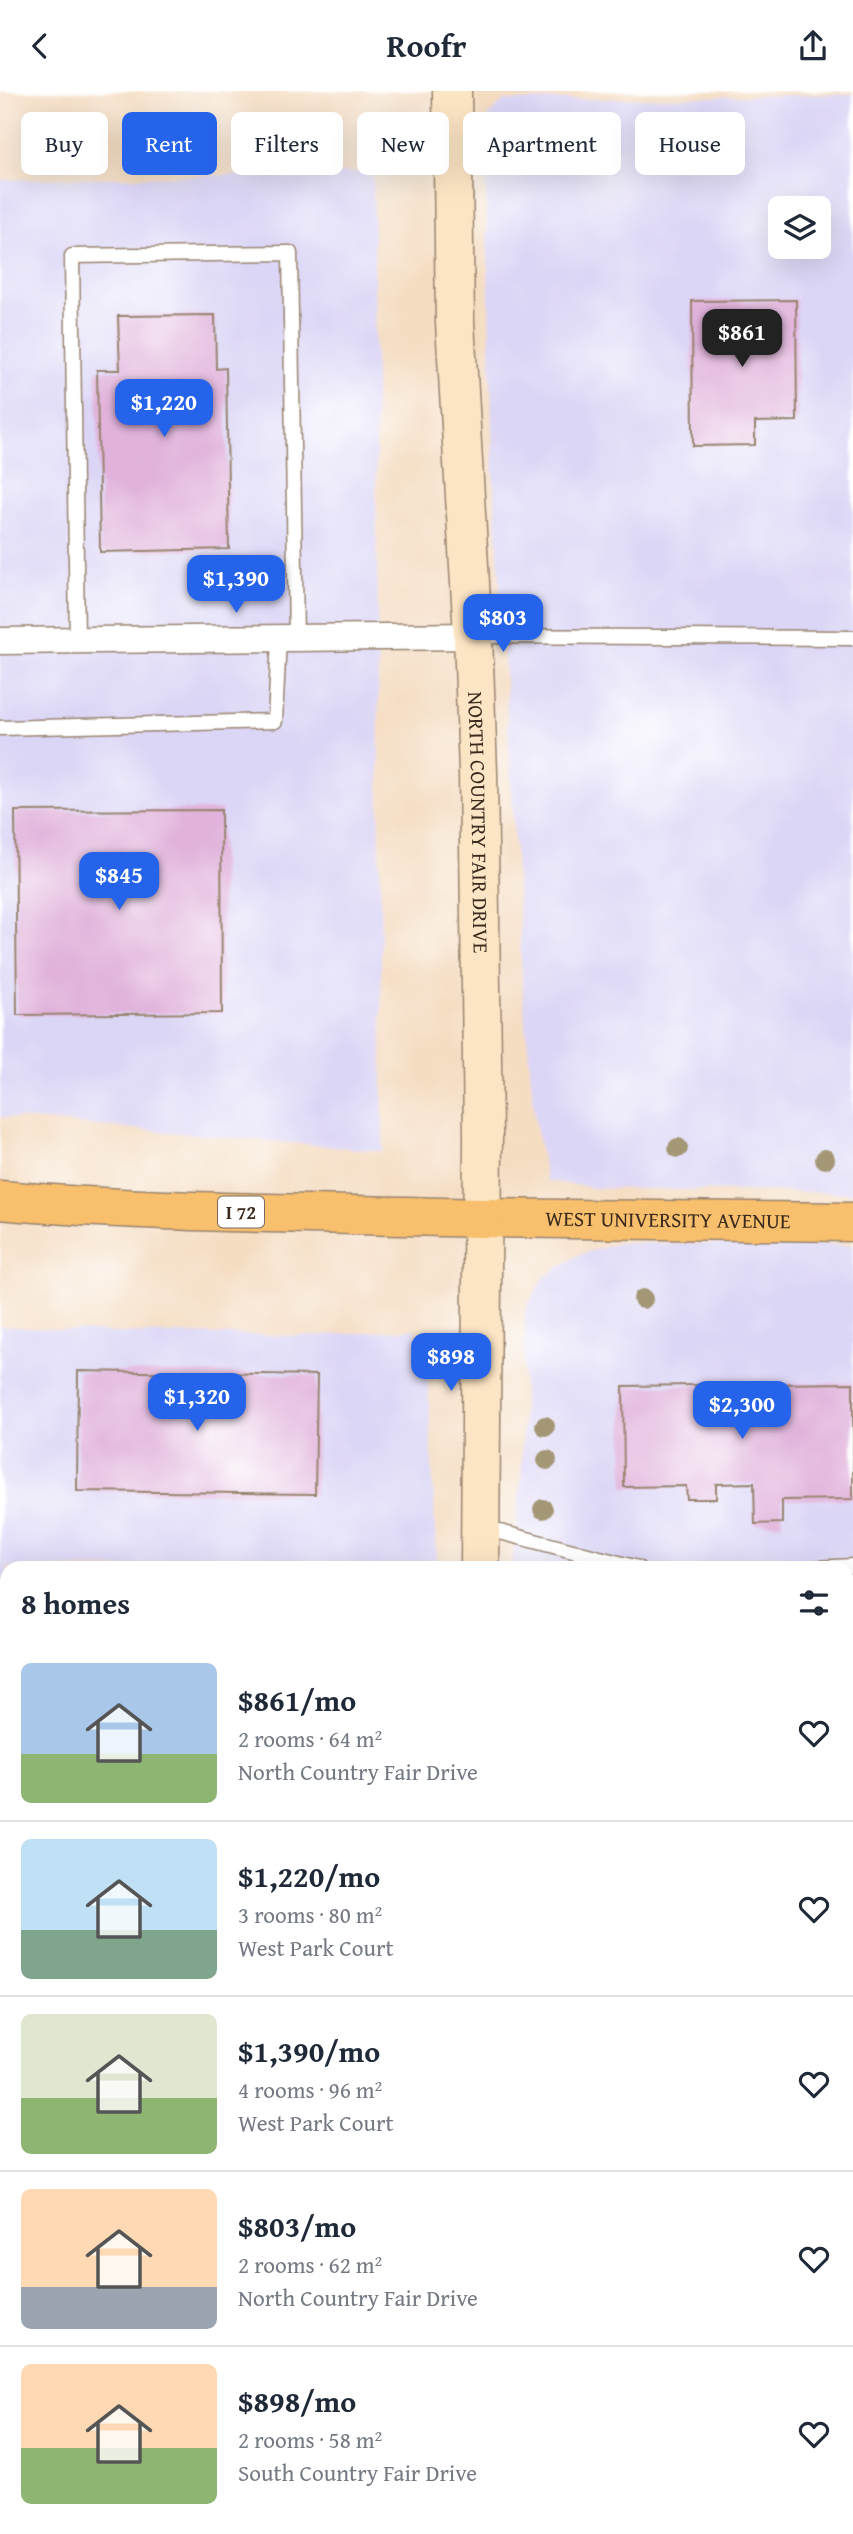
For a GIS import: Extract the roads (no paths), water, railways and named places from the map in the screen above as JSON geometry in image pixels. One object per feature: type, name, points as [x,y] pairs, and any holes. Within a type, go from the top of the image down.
[{"type":"main road","name":"I 72","points":[[0,1199],[178,1211],[482,1218]]},
{"type":"main road","name":"WEST UNIVERSITY AVENUE","points":[[482,1218],[853,1222]]},
{"type":"street","name":"NORTH COUNTRY FAIR DRIVE","points":[[452,91],[455,322],[473,636],[480,881],[480,1561]]},
{"type":"street","points":[[0,641],[473,636]]},
{"type":"lane","points":[[0,728],[275,721],[288,638],[290,253],[72,256],[77,640]]},
{"type":"lane","points":[[473,636],[853,638]]},
{"type":"lane","points":[[480,1527],[611,1561]]}]
